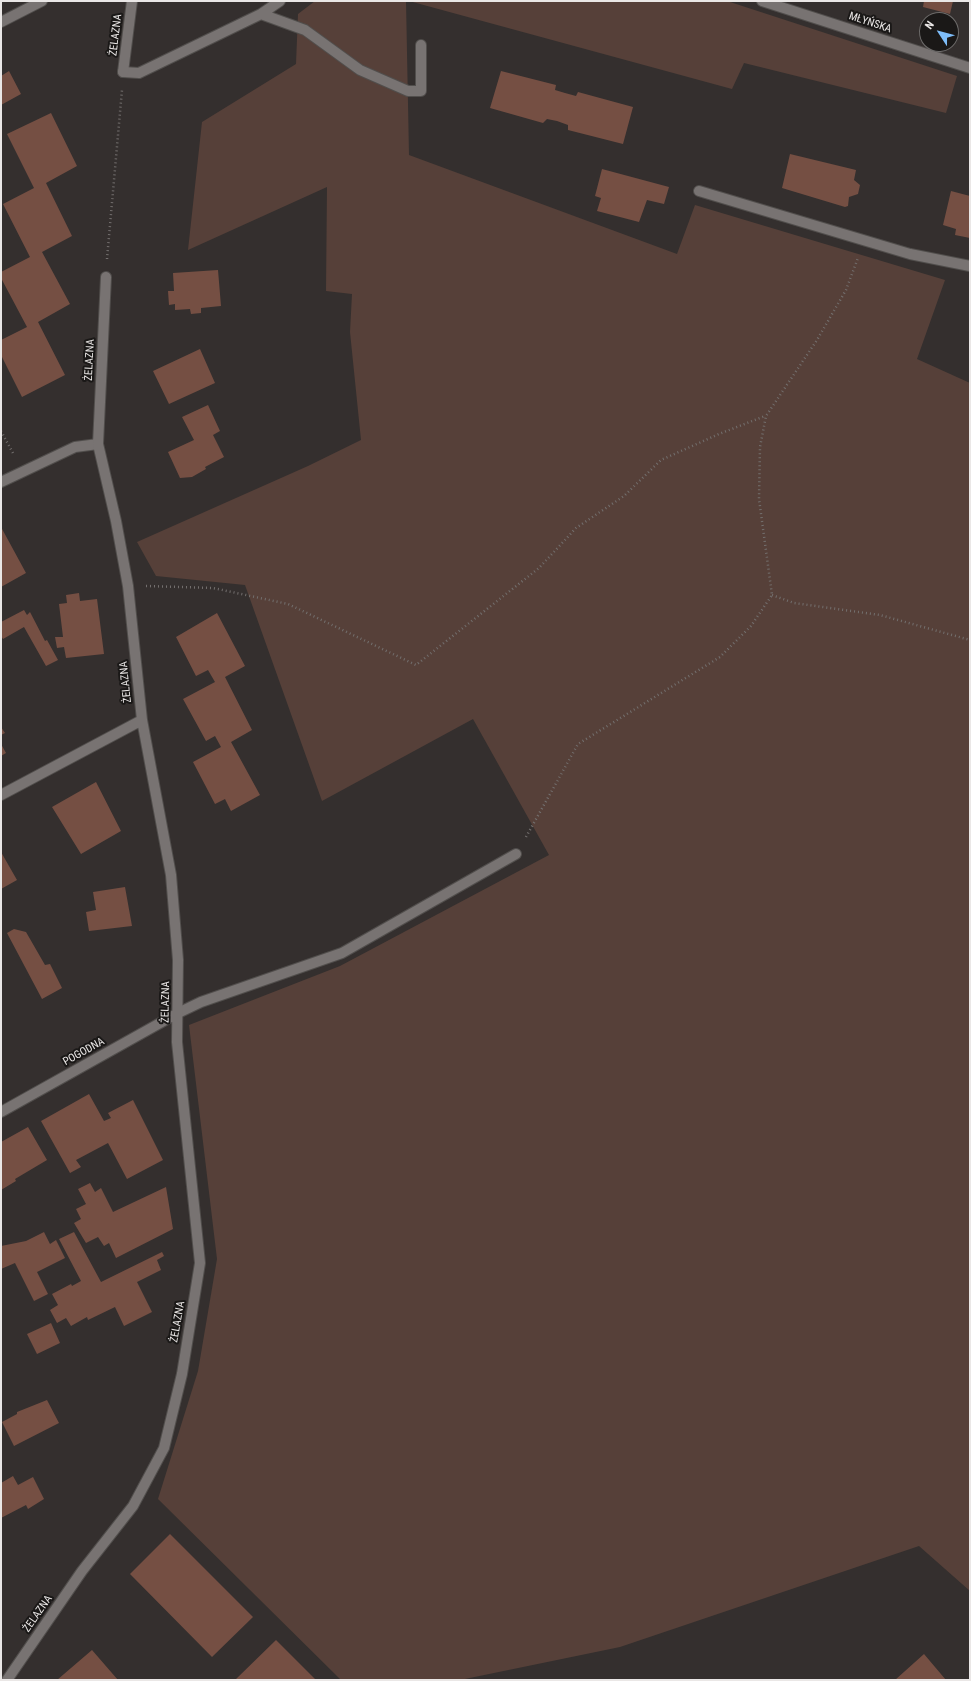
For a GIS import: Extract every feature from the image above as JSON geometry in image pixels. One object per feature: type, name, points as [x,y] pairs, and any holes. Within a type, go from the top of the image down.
[{"type":"street","points":[[1,22],[42,1]]},
{"type":"street","name":"ŻELAZNA","points":[[123,72],[132,1]]},
{"type":"street","points":[[123,72],[138,73],[262,14],[280,1]]},
{"type":"street","name":"MŁYŃSKA","points":[[762,1],[970,68]]},
{"type":"street","points":[[262,14],[305,30],[360,70],[408,92],[421,92],[421,45]]},
{"type":"street","points":[[699,191],[865,239],[910,254],[970,266]]},
{"type":"street","name":"ŻELAZNA","points":[[7,1680],[82,1571],[133,1506],[164,1448],[182,1374],[200,1264],[177,1042],[178,960],[171,875],[142,720],[128,586],[116,521],[98,444],[106,277]]},
{"type":"street","points":[[1,482],[75,447],[98,444]]},
{"type":"street","points":[[1,796],[142,720]]},
{"type":"street","name":"POGODNA","points":[[1,1112],[178,1013],[201,1002],[342,953],[516,854]]},
{"type":"path","points":[[106,277],[123,72]]},
{"type":"path","points":[[516,854],[578,744],[720,657],[751,626],[772,594],[759,499],[760,447],[766,416],[817,340],[846,290],[865,239]]},
{"type":"path","points":[[128,586],[213,588],[288,604],[416,665],[540,568],[576,528],[624,496],[661,460],[719,434],[766,416]]},
{"type":"path","points":[[1,431],[22,471]]},
{"type":"path","points":[[772,594],[794,603],[880,615],[970,640]]},
{"type":"shaded area","points":[[315,1],[406,1],[409,155],[677,254],[695,205],[945,280],[917,359],[970,383],[970,1591],[919,1546],[620,1647],[460,1680],[341,1680],[158,1499],[198,1371],[217,1259],[189,1025],[340,966],[549,855],[473,719],[322,801],[245,585],[156,576],[137,542],[308,466],[361,440],[350,332],[352,294],[326,291],[327,187],[188,250],[202,122],[296,64],[298,14]]},
{"type":"shaded area","points":[[409,1],[727,1],[957,76],[946,113],[744,63],[732,89]]},
{"type":"building","points":[[924,1],[953,1],[950,12],[942,12],[923,7]]},
{"type":"building","points":[[9,71],[21,94],[1,105],[1,76]]},
{"type":"building","points":[[501,71],[556,85],[555,90],[576,96],[578,92],[633,107],[623,144],[568,130],[568,125],[557,121],[547,119],[543,123],[490,108]]},
{"type":"building","points":[[51,113],[77,166],[46,183],[72,236],[42,252],[70,304],[38,322],[65,375],[22,397],[1,355],[1,340],[27,327],[1,278],[1,272],[30,257],[3,204],[34,188],[7,134]]},
{"type":"building","points":[[790,154],[856,170],[854,180],[860,185],[858,194],[849,197],[848,206],[845,207],[782,188]]},
{"type":"building","points":[[602,169],[669,187],[664,204],[647,200],[639,222],[597,211],[601,198],[595,196]]},
{"type":"building","points":[[951,191],[970,196],[970,238],[955,235],[956,229],[943,225]]},
{"type":"building","points":[[218,270],[221,306],[201,308],[201,313],[191,314],[190,309],[175,310],[175,304],[169,305],[168,291],[174,291],[173,273]]},
{"type":"building","points":[[200,349],[215,383],[169,404],[153,371]]},
{"type":"building","points":[[208,405],[220,431],[213,435],[224,457],[205,467],[206,469],[192,477],[180,478],[168,452],[194,440],[182,417]]},
{"type":"building","points":[[1,527],[26,573],[1,587]]},
{"type":"building","points":[[79,593],[80,601],[97,599],[104,654],[66,658],[64,647],[57,648],[55,637],[63,637],[59,604],[67,603],[66,595]]},
{"type":"building","points":[[24,610],[27,615],[30,612],[45,641],[47,640],[58,660],[46,666],[24,627],[3,639],[1,636],[1,622]]},
{"type":"building","points":[[217,613],[245,666],[225,677],[252,730],[231,742],[260,795],[231,811],[225,799],[215,804],[193,762],[221,747],[215,736],[206,741],[183,699],[215,682],[208,670],[196,676],[176,637]]},
{"type":"building","points":[[1,727],[5,733],[1,735]]},
{"type":"building","points":[[1,744],[6,753],[1,756]]},
{"type":"building","points":[[96,782],[121,831],[81,854],[52,807]]},
{"type":"building","points":[[1,852],[17,880],[1,889]]},
{"type":"building","points":[[125,887],[132,926],[89,931],[86,912],[96,910],[93,892]]},
{"type":"building","points":[[14,929],[26,932],[45,965],[50,964],[62,988],[42,999],[7,933]]},
{"type":"building","points":[[89,1094],[104,1121],[111,1118],[108,1113],[133,1100],[163,1160],[127,1179],[108,1143],[76,1160],[81,1167],[70,1173],[41,1121]]},
{"type":"building","points":[[28,1127],[47,1160],[15,1179],[16,1181],[1,1190],[1,1142]]},
{"type":"building","points":[[90,1183],[95,1192],[101,1188],[113,1212],[166,1187],[173,1229],[116,1258],[109,1243],[104,1246],[98,1237],[86,1243],[74,1223],[81,1219],[76,1209],[86,1204],[78,1189]]},
{"type":"building","points":[[44,1232],[50,1244],[56,1240],[65,1258],[37,1272],[48,1294],[34,1301],[15,1263],[1,1269],[1,1246],[26,1241]]},
{"type":"building","points":[[74,1232],[101,1282],[162,1252],[164,1256],[157,1260],[161,1270],[137,1282],[152,1312],[124,1326],[115,1307],[88,1320],[87,1317],[71,1326],[66,1318],[57,1323],[50,1310],[58,1305],[52,1294],[71,1284],[72,1286],[81,1281],[59,1239]]},
{"type":"building","points":[[51,1323],[60,1343],[37,1354],[27,1334]]},
{"type":"building","points":[[47,1400],[59,1423],[14,1446],[2,1422],[17,1414],[17,1412]]},
{"type":"building","points":[[13,1476],[18,1485],[33,1477],[44,1499],[28,1509],[26,1505],[1,1518],[1,1483]]},
{"type":"building","points":[[170,1534],[253,1617],[212,1657],[130,1574]]},
{"type":"building","points":[[276,1640],[316,1680],[235,1680]]},
{"type":"building","points":[[92,1650],[118,1680],[57,1680]]},
{"type":"building","points":[[924,1654],[946,1680],[895,1680]]}]
